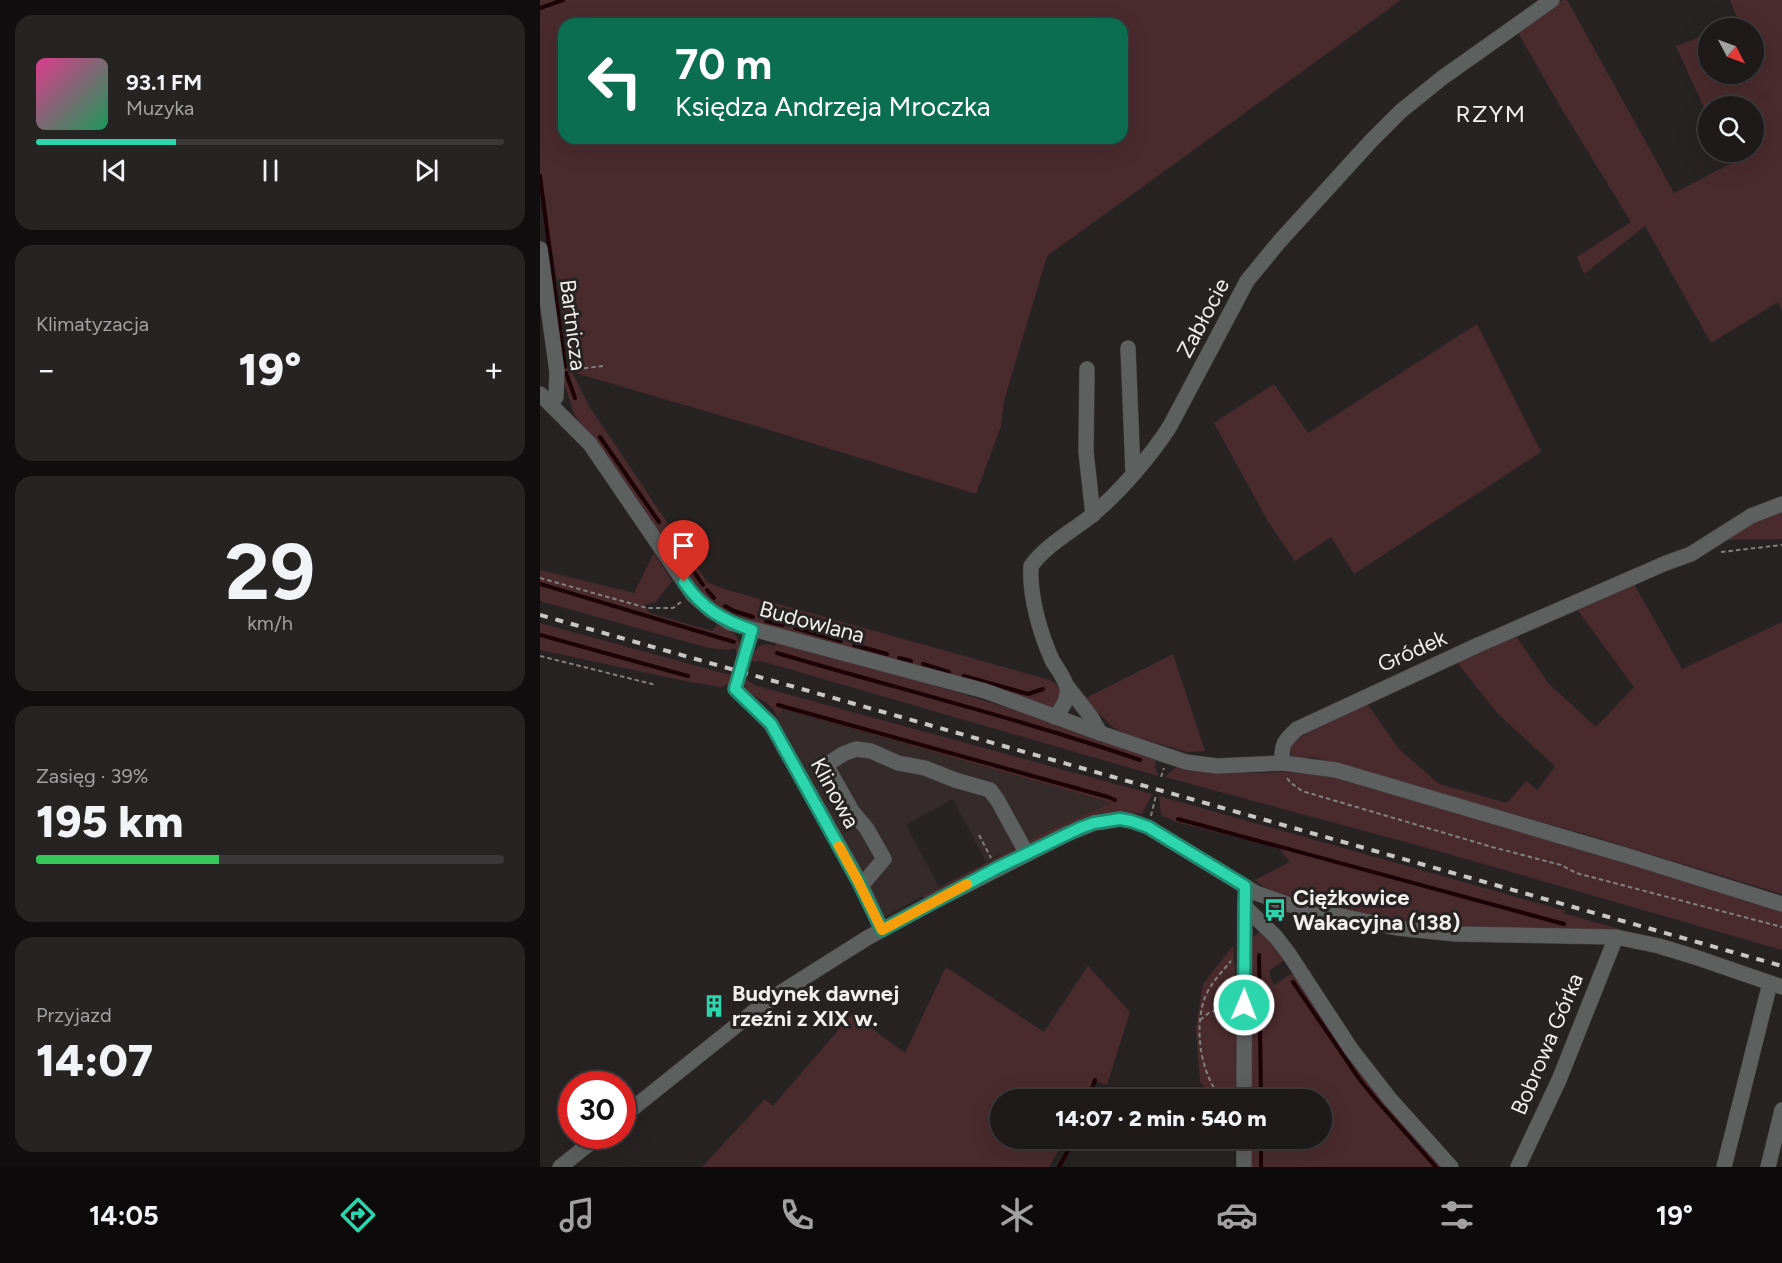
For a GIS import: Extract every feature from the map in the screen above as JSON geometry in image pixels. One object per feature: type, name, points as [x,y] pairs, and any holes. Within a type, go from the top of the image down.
[{"type":"street","name":"Zabłocie","points":[[1067,686],[1052,660],[1044,639],[1031,594],[1031,566],[1045,551],[1092,515],[1156,447],[1170,426],[1247,282],[1371,141],[1401,111],[1442,78],[1552,0]]},
{"type":"street","name":"Bartnicza","points":[[540,249],[557,372],[556,398],[545,399]]},
{"type":"street","points":[[1128,348],[1133,473]]},
{"type":"street","points":[[1088,369],[1086,452],[1092,515]]},
{"type":"street","name":"Budowlana","points":[[545,399],[590,444],[693,595],[730,623],[984,692],[1166,760]]},
{"type":"street","name":"Gródek","points":[[1283,764],[1281,750],[1287,738],[1297,729],[1488,641],[1691,554],[1751,516],[1782,504]]},
{"type":"street","name":"Klinowa","points":[[752,630],[735,689],[771,724],[861,886],[882,930]]},
{"type":"street","points":[[1055,717],[1066,702],[1067,686]]},
{"type":"street","points":[[1067,686],[1091,717],[1100,734]]},
{"type":"street","points":[[861,886],[884,859],[867,829],[852,811],[826,765],[856,749],[871,751],[898,763],[925,768],[990,790],[1027,854]]},
{"type":"street","points":[[1166,760],[1217,766],[1283,764],[1336,770],[1782,904]]},
{"type":"street","points":[[636,1106],[752,1013],[882,930],[997,868],[1067,834],[1094,823],[1120,819],[1148,827],[1256,893],[1290,905],[1397,928],[1456,934],[1616,938],[1659,946],[1776,985],[1724,1167]]},
{"type":"street","points":[[1244,1089],[1245,886]]},
{"type":"street","points":[[1245,907],[1276,937],[1351,1049],[1390,1099],[1451,1167]]},
{"type":"street","name":"Bobrowa Górka","points":[[1518,1167],[1559,1080],[1616,938]]},
{"type":"street","points":[[1768,1167],[1782,1110]]},
{"type":"street","points":[[560,1167],[583,1149]]},
{"type":"street","points":[[1244,1149],[1244,1167]]},
{"type":"path","points":[[557,372],[603,366]]},
{"type":"path","points":[[1717,552],[1782,545]]},
{"type":"path","points":[[540,578],[647,608],[673,608],[693,595]]},
{"type":"path","points":[[540,656],[656,685]]},
{"type":"path","points":[[1161,777],[1166,760]]},
{"type":"path","points":[[1283,764],[1286,776],[1302,791],[1561,865],[1576,873],[1782,927]]},
{"type":"path","points":[[1148,827],[1156,795]]},
{"type":"path","points":[[979,835],[997,868]]},
{"type":"path","points":[[1214,1089],[1200,1046],[1200,1020],[1204,1000],[1211,986],[1232,960]]},
{"type":"path","points":[[1200,1020],[1210,1012],[1244,1005]]},
{"type":"shaded area","points":[[540,0],[1401,0],[1047,256],[1004,401],[1001,426],[976,494],[572,372],[589,406],[707,582],[724,589],[1050,680],[1058,686],[1061,696],[1056,705],[1047,708],[836,646],[830,641],[754,622],[713,603],[709,604],[696,590],[574,414],[560,368],[571,367],[540,176]]},
{"type":"shaded area","points":[[1563,0],[1567,0],[1674,193],[1730,164],[1729,162],[1764,162],[1764,96],[1699,96],[1676,46],[1698,38],[1698,84],[1764,84],[1764,18],[1737,18],[1730,0],[1782,0],[1782,311],[1778,302],[1711,343],[1645,226],[1584,274],[1577,257],[1631,222],[1517,31]]},
{"type":"shaded area","points":[[1477,324],[1541,452],[1354,574],[1331,537],[1295,561],[1269,523],[1214,423],[1274,384],[1308,433]]},
{"type":"shaded area","points":[[1782,510],[1782,539],[1727,540],[1742,526]]},
{"type":"shaded area","points":[[654,553],[672,581],[656,602],[644,605],[650,613],[712,631],[717,625],[729,630],[738,640],[738,657],[735,648],[728,650],[709,648],[540,601],[540,570],[634,593]]},
{"type":"shaded area","points":[[1634,584],[1682,669],[1782,622],[1782,894],[1581,833],[1312,757],[1305,759],[1292,756],[1289,748],[1295,740],[1366,702],[1399,749],[1439,784],[1507,803],[1526,781],[1538,790],[1555,766],[1497,713],[1456,661],[1516,636],[1548,683],[1596,727],[1634,687],[1576,608]]},
{"type":"shaded area","points":[[540,623],[733,675],[730,684],[721,687],[540,650]]},
{"type":"shaded area","points":[[777,642],[930,684],[1038,717],[1156,760],[1158,776],[761,661],[751,661],[754,652],[759,647],[766,644],[775,646]]},
{"type":"shaded area","points":[[1173,654],[1205,751],[1187,752],[1130,735],[1114,728],[1084,699]]},
{"type":"shaded area","points":[[746,679],[754,685],[1152,794],[1142,814],[1113,813],[1084,819],[925,900],[923,896],[1047,831],[1111,803],[783,709],[777,717],[775,711],[767,703],[746,688]]},
{"type":"shaded area","points":[[782,709],[1111,803],[1047,831],[986,862],[953,799],[906,825],[939,887],[883,918],[865,875],[777,717]]},
{"type":"shaded area","points":[[1179,765],[1211,771],[1285,772],[1339,777],[1782,911],[1782,950],[1424,847],[1165,777]]},
{"type":"shaded area","points":[[1159,796],[1566,911],[1563,913],[1622,930],[1424,926],[1285,895],[1264,887],[1255,880],[1290,862],[1279,848],[1176,822],[1161,815]]},
{"type":"shaded area","points":[[1263,930],[1286,959],[1270,970],[1270,977],[1274,985],[1289,975],[1295,974],[1444,1167],[1252,1167],[1252,1149],[1332,1149],[1332,1089],[1252,1089],[1250,939]]},
{"type":"shaded area","points":[[1233,946],[1237,996],[1237,1089],[1206,1089],[1200,1082],[1196,1029],[1203,984]]},
{"type":"shaded area","points":[[1088,966],[1130,1012],[1107,1085],[1095,1081],[1091,1089],[990,1089],[990,1149],[1059,1149],[1049,1167],[702,1167],[765,1099],[773,1106],[852,1014],[905,1053],[946,967],[1044,1032]]},
{"type":"waterway","points":[[540,8],[563,0]]},
{"type":"waterway","points":[[540,176],[565,367]]},
{"type":"waterway","points":[[566,373],[575,398]]},
{"type":"waterway","points":[[600,437],[659,522]]},
{"type":"waterway","points":[[667,533],[703,585]]},
{"type":"waterway","points":[[540,584],[734,642]]},
{"type":"waterway","points":[[707,590],[714,598]]},
{"type":"waterway","points":[[725,606],[753,617]]},
{"type":"waterway","points":[[766,621],[783,625]]},
{"type":"waterway","points":[[795,628],[841,641]]},
{"type":"waterway","points":[[540,635],[688,676]]},
{"type":"waterway","points":[[854,645],[887,654]]},
{"type":"waterway","points":[[777,653],[1005,718],[1140,760]]},
{"type":"waterway","points":[[899,658],[911,661]]},
{"type":"waterway","points":[[923,664],[949,672]]},
{"type":"waterway","points":[[964,676],[1028,694],[1043,689]]},
{"type":"waterway","points":[[778,705],[1115,800]]},
{"type":"waterway","points":[[1178,819],[1564,924]]},
{"type":"waterway","points":[[1259,955],[1261,1089]]},
{"type":"waterway","points":[[1293,982],[1360,1080],[1436,1167]]},
{"type":"waterway","points":[[1092,1089],[1095,1080]]},
{"type":"waterway","points":[[1059,1167],[1069,1149]]},
{"type":"waterway","points":[[1261,1149],[1261,1167]]},
{"type":"railway","points":[[540,615],[1782,966]]},
{"type":"slow traffic","points":[[839,846],[882,930],[967,884]]},
{"type":"place","name":"Ciężkowice Wakacyjna (138)","points":[[1275,910]]},
{"type":"place","name":"Budynek dawnej rzeźni z XIX w.","points":[[714,1006]]},
{"type":"district","name":"RZYM","points":[[1491,113]]},
{"type":"route","points":[[684,582],[693,595],[710,610],[730,623],[752,630],[735,689],[771,724],[858,881],[882,930],[997,868],[1080,828],[1107,820],[1131,821],[1148,827],[1245,886],[1244,1005]]}]
